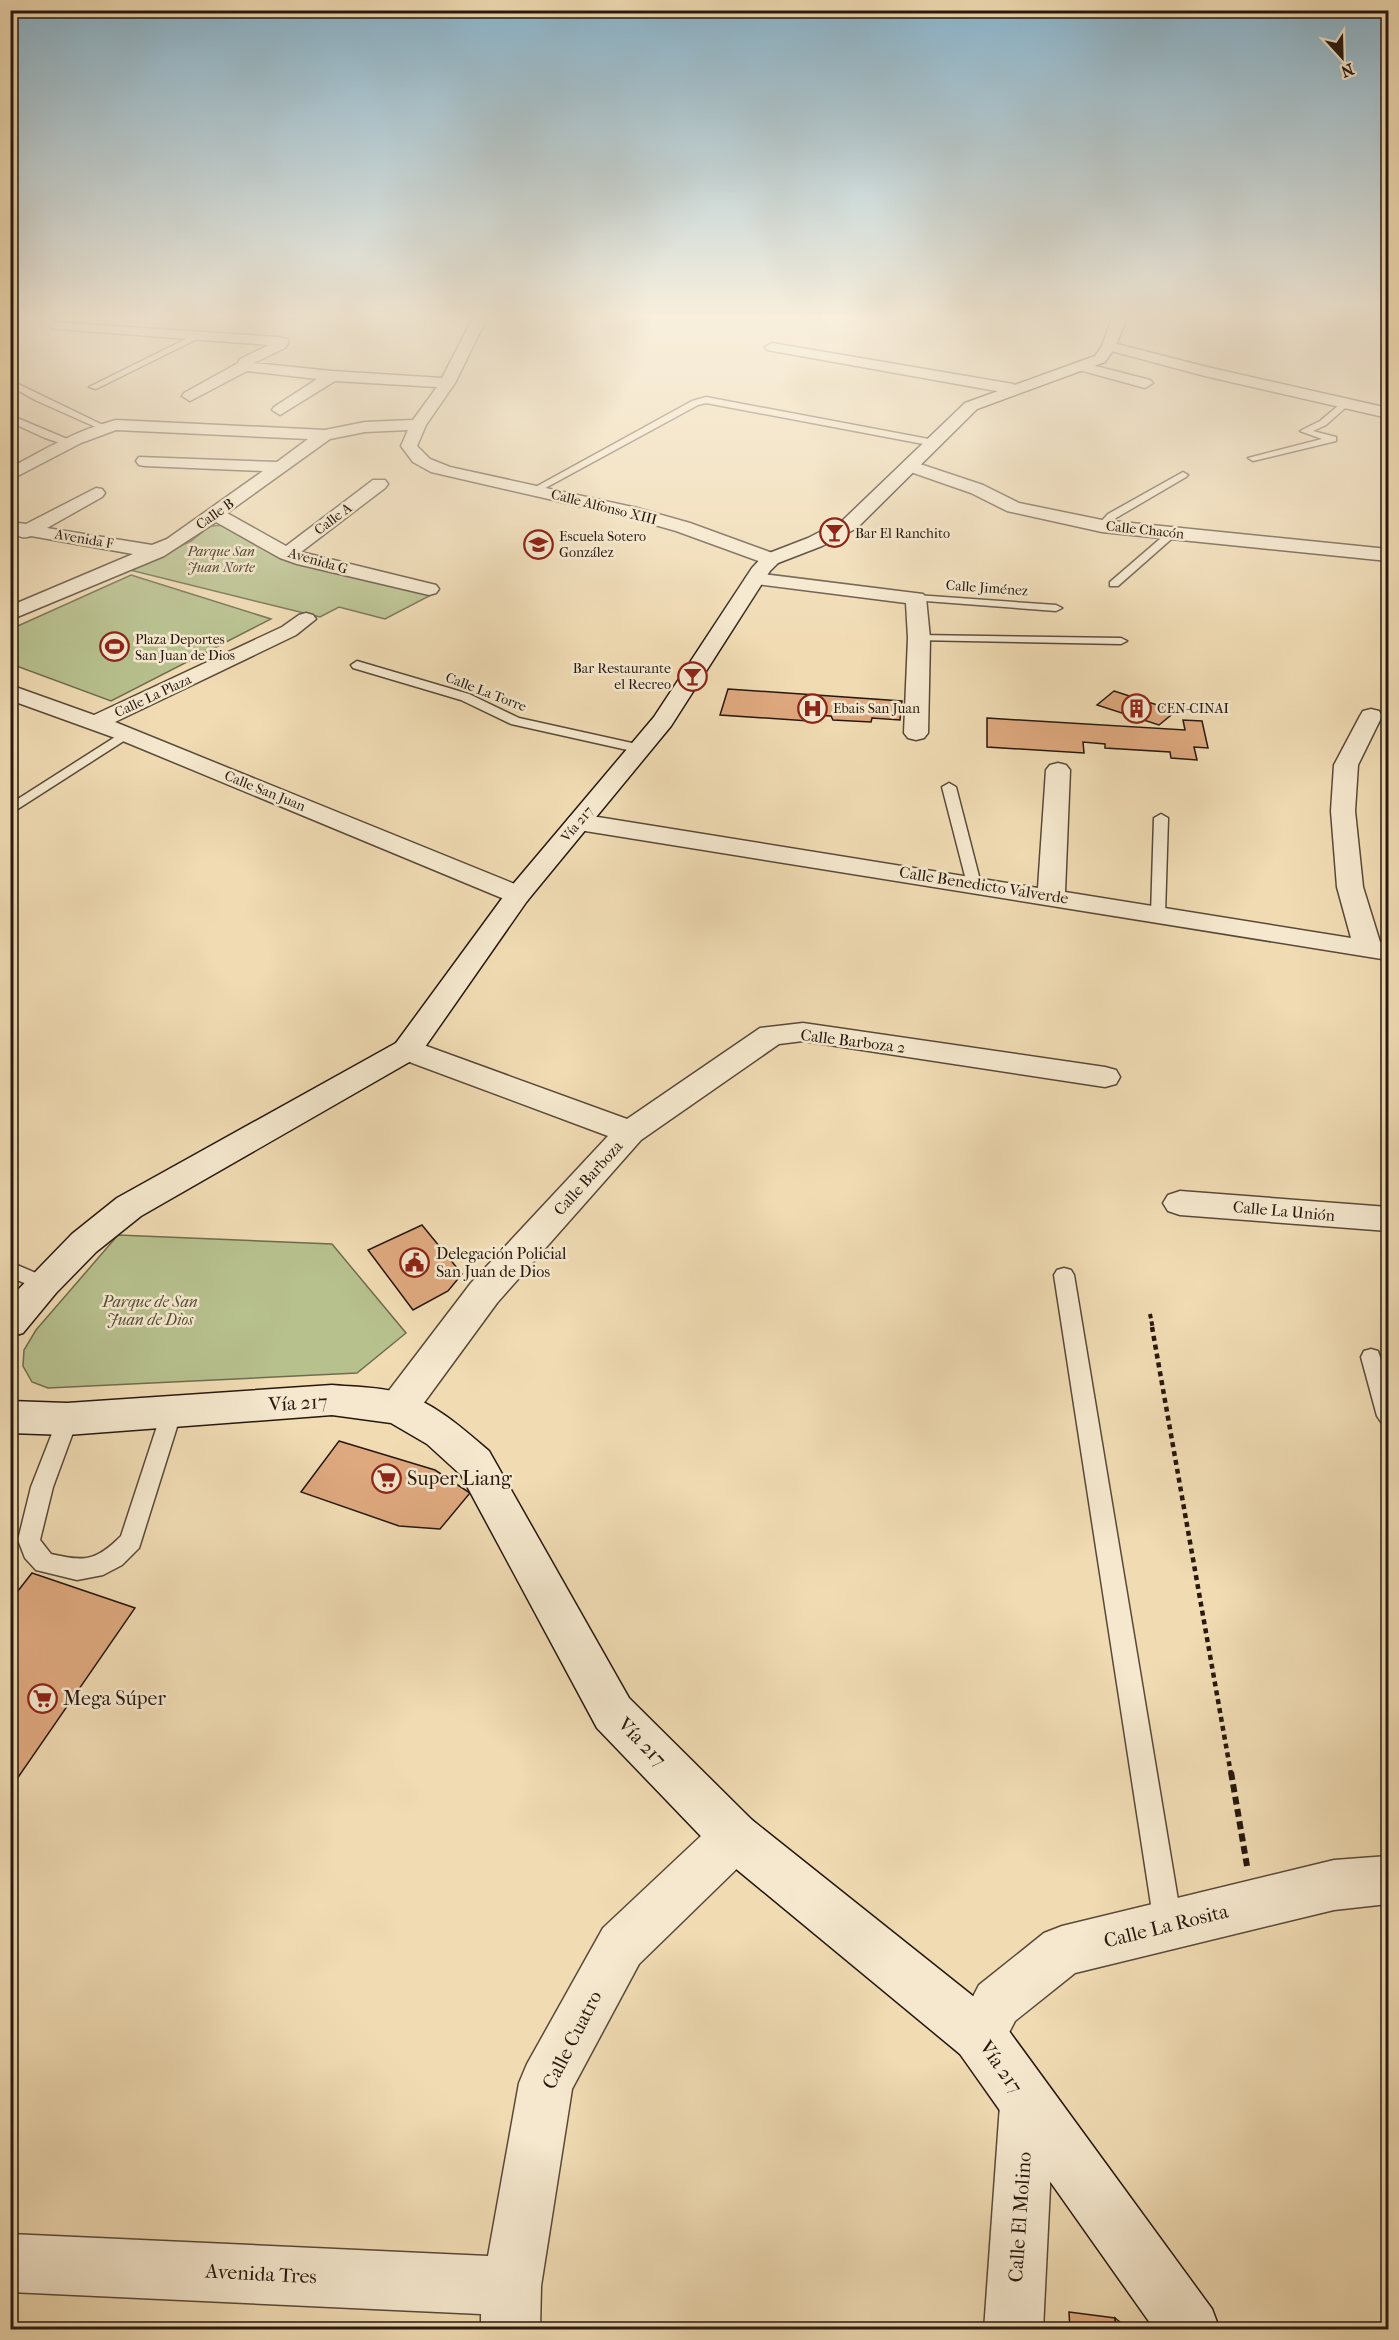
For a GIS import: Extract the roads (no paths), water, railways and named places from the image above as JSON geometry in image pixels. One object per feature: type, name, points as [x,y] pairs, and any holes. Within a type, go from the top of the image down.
[{"type":"street","points":[[10,476],[103,427]]},
{"type":"street","points":[[185,427],[325,435]]},
{"type":"street","name":"Calle B","points":[[10,614],[158,552],[174,543],[325,435],[364,427]]},
{"type":"street","name":"Calle Alfonso XIII","points":[[417,427],[409,446],[416,457],[433,467],[631,512],[683,527],[771,559]]},
{"type":"street","points":[[771,559],[815,542],[850,524],[950,427]]},
{"type":"street","points":[[145,461],[282,467]]},
{"type":"street","name":"Calle Chacón","points":[[911,465],[977,489],[1013,507],[1102,526],[1389,555]]},
{"type":"street","name":"Calle A","points":[[287,554],[379,484]]},
{"type":"street","points":[[10,540],[20,528],[96,493]]},
{"type":"street","name":"Avenida G","points":[[215,514],[287,554],[303,560],[429,589]]},
{"type":"street","name":"Avenida F","points":[[20,528],[158,552]]},
{"type":"street","name":"Vía 217","points":[[10,1323],[84,1243],[129,1207],[407,1050],[518,895],[663,721],[755,579],[771,559]]},
{"type":"street","points":[[755,579],[916,598],[919,638],[916,733]]},
{"type":"street","name":"Calle La Plaza","points":[[95,723],[289,631],[306,619]]},
{"type":"street","name":"Calle San Juan","points":[[10,692],[126,734],[518,895]]},
{"type":"street","points":[[1371,716],[1346,765],[1343,811],[1350,887],[1378,950]]},
{"type":"street","points":[[1051,896],[1058,770]]},
{"type":"street","name":"Calle Benedicto Valverde","points":[[579,822],[1378,950]]},
{"type":"street","name":"Calle Barboza 2","points":[[630,1132],[771,1035],[803,1032],[1105,1077]]},
{"type":"street","name":"Calle Barboza","points":[[398,1408],[484,1293],[630,1132],[407,1050]]},
{"type":"street","name":"Calle La Unión","points":[[1180,1203],[1389,1219]]},
{"type":"street","name":"Vía 217","points":[[10,1417],[67,1419],[332,1400],[398,1408],[441,1433],[475,1463],[613,1713],[735,1838],[979,2035],[1027,2105],[1191,2330]]},
{"type":"street","name":"Calle Cuatro","points":[[511,2308],[546,2083],[621,1946],[735,1838]]},
{"type":"street","name":"Calle La Rosita","points":[[979,2035],[997,2003],[1062,1951],[1334,1885],[1389,1880]]},
{"type":"street","name":"Calle El Molino","points":[[1013,2330],[1027,2105]]},
{"type":"street","name":"Avenida Tres","points":[[10,2263],[511,2308]]},
{"type":"lane","points":[[29,427],[69,443]]},
{"type":"lane","points":[[535,490],[650,427]]},
{"type":"lane","points":[[844,427],[934,443]]},
{"type":"lane","points":[[1253,458],[1332,439],[1300,433],[1313,427]]},
{"type":"lane","points":[[1102,526],[1112,516],[1183,475]]},
{"type":"lane","points":[[1114,584],[1172,534]]},
{"type":"lane","name":"Calle Jiménez","points":[[916,598],[1056,608]]},
{"type":"lane","points":[[919,638],[1121,641]]},
{"type":"lane","name":"Calle La Torre","points":[[357,665],[465,697],[515,721],[641,748]]},
{"type":"lane","points":[[10,810],[126,734]]},
{"type":"lane","points":[[949,787],[974,884]]},
{"type":"lane","points":[[1158,914],[1161,818]]},
{"type":"lane","points":[[10,1269],[44,1284]]},
{"type":"lane","points":[[1064,1275],[1168,1926]]},
{"type":"lane","points":[[1371,1357],[1389,1416]]},
{"type":"lane","points":[[67,1419],[42,1487],[28,1540],[44,1563],[77,1570],[95,1568],[114,1558],[131,1541],[172,1411]]},
{"type":"place","name":"Bar El Ranchito","points":[[834,533]]},
{"type":"place","name":"Escuela Sotero González","points":[[538,544]]},
{"type":"place","name":"Plaza Deportes San Juan de Dios","points":[[114,647]]},
{"type":"place","name":"Bar Restaurante el Recreo","points":[[692,676]]},
{"type":"place","name":"Ebais San Juan","points":[[812,708]]},
{"type":"place","name":"CEN-CINAI","points":[[1136,708]]},
{"type":"place","name":"Delegación Policial San Juan de Dios","points":[[415,1262]]},
{"type":"place","name":"Super Liang","points":[[386,1478]]},
{"type":"place","name":"Mega Súper","points":[[42,1698]]},
{"type":"park label","name":"Parque San Juan Norte","points":[[221,560]]},
{"type":"park label","name":"Parque de San Juan de Dios","points":[[150,1310]]}]
